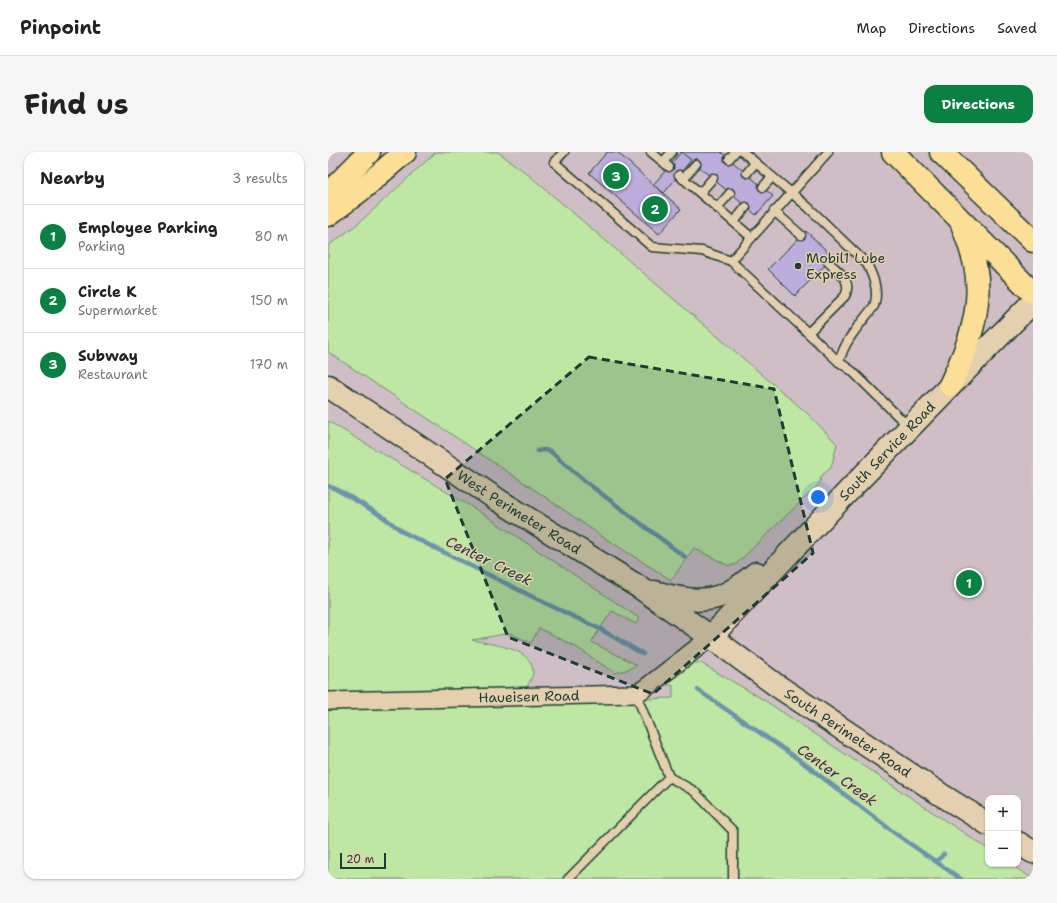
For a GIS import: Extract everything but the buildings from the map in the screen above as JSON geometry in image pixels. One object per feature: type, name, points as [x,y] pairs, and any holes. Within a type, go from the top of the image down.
[{"type":"highway","points":[[328,194],[369,152]]},
{"type":"highway","points":[[328,215],[361,190],[405,152]]},
{"type":"highway","points":[[893,152],[1033,293]]},
{"type":"highway","points":[[941,152],[1033,241]]},
{"type":"highway","points":[[950,385],[967,347],[977,309],[978,286],[975,266],[970,246],[959,218]]},
{"type":"street","name":"South Service Road","points":[[711,637],[810,530],[909,427],[1033,302]]},
{"type":"street","name":"West Perimeter Road","points":[[328,386],[498,500],[639,587],[711,637]]},
{"type":"street","points":[[639,587],[679,599],[697,600],[714,598],[737,588],[810,530]]},
{"type":"street","points":[[636,694],[711,637]]},
{"type":"street","name":"South Perimeter Road","points":[[711,637],[776,685],[933,790],[985,822]]},
{"type":"street","name":"Haueisen Road","points":[[328,701],[636,694]]},
{"type":"street","points":[[1021,845],[1033,852]]},
{"type":"lane","points":[[564,152],[554,162],[652,247],[702,251],[731,261],[839,362],[852,371],[909,427]]},
{"type":"lane","points":[[651,152],[666,164],[672,152]]},
{"type":"lane","points":[[743,152],[812,211],[867,264],[873,278],[876,300],[874,306],[848,338],[839,362]]},
{"type":"lane","points":[[731,261],[828,152]]},
{"type":"lane","points":[[747,173],[755,163]]},
{"type":"lane","points":[[696,164],[681,177],[751,237]]},
{"type":"lane","points":[[763,187],[772,177]]},
{"type":"lane","points":[[700,193],[712,178]]},
{"type":"lane","points":[[717,208],[730,193]]},
{"type":"lane","points":[[734,222],[746,207]]},
{"type":"lane","points":[[774,211],[801,235]]},
{"type":"lane","points":[[808,333],[845,296],[847,292],[848,284],[846,280],[828,262]]},
{"type":"lane","points":[[636,694],[669,777],[694,791],[733,831],[733,879]]},
{"type":"lane","points":[[568,879],[669,777]]},
{"type":"highlighted area","points":[[589,357],[774,389],[813,553],[653,694],[508,637],[445,479]]},
{"type":"shaded area","points":[[328,152],[1033,152],[1033,879],[328,879]]},
{"type":"green space","points":[[436,152],[498,152],[530,176],[807,413],[837,444],[831,468],[822,475],[819,484],[735,565],[727,565],[694,548],[671,580],[603,537],[328,352],[328,246],[360,222]]},
{"type":"green space","points":[[328,421],[480,512],[639,618],[636,624],[612,611],[591,642],[637,665],[615,673],[576,647],[539,628],[531,643],[510,633],[472,640],[499,645],[518,652],[525,657],[531,663],[533,671],[532,678],[526,688],[328,693]]},
{"type":"green space","points":[[690,663],[701,663],[764,700],[985,847],[985,867],[1015,867],[1033,879],[328,879],[328,710],[673,698],[673,685],[661,685]]},
{"type":"waterway","points":[[537,451],[550,451],[586,482],[685,557]]},
{"type":"waterway","name":"Center Creek","points":[[328,486],[336,489],[382,516],[403,532],[600,629],[643,654]]},
{"type":"waterway","name":"Center Creek","points":[[698,690],[801,761],[896,834],[961,879]]},
{"type":"waterway","points":[[937,861],[944,854]]},
{"type":"place","name":"Subway","points":[[616,176]]},
{"type":"place","name":"Circle K","points":[[655,209]]},
{"type":"place","name":"Mobil1 Lube Express","points":[[798,266]]},
{"type":"place","name":"Employee Parking","points":[[969,583]]}]
